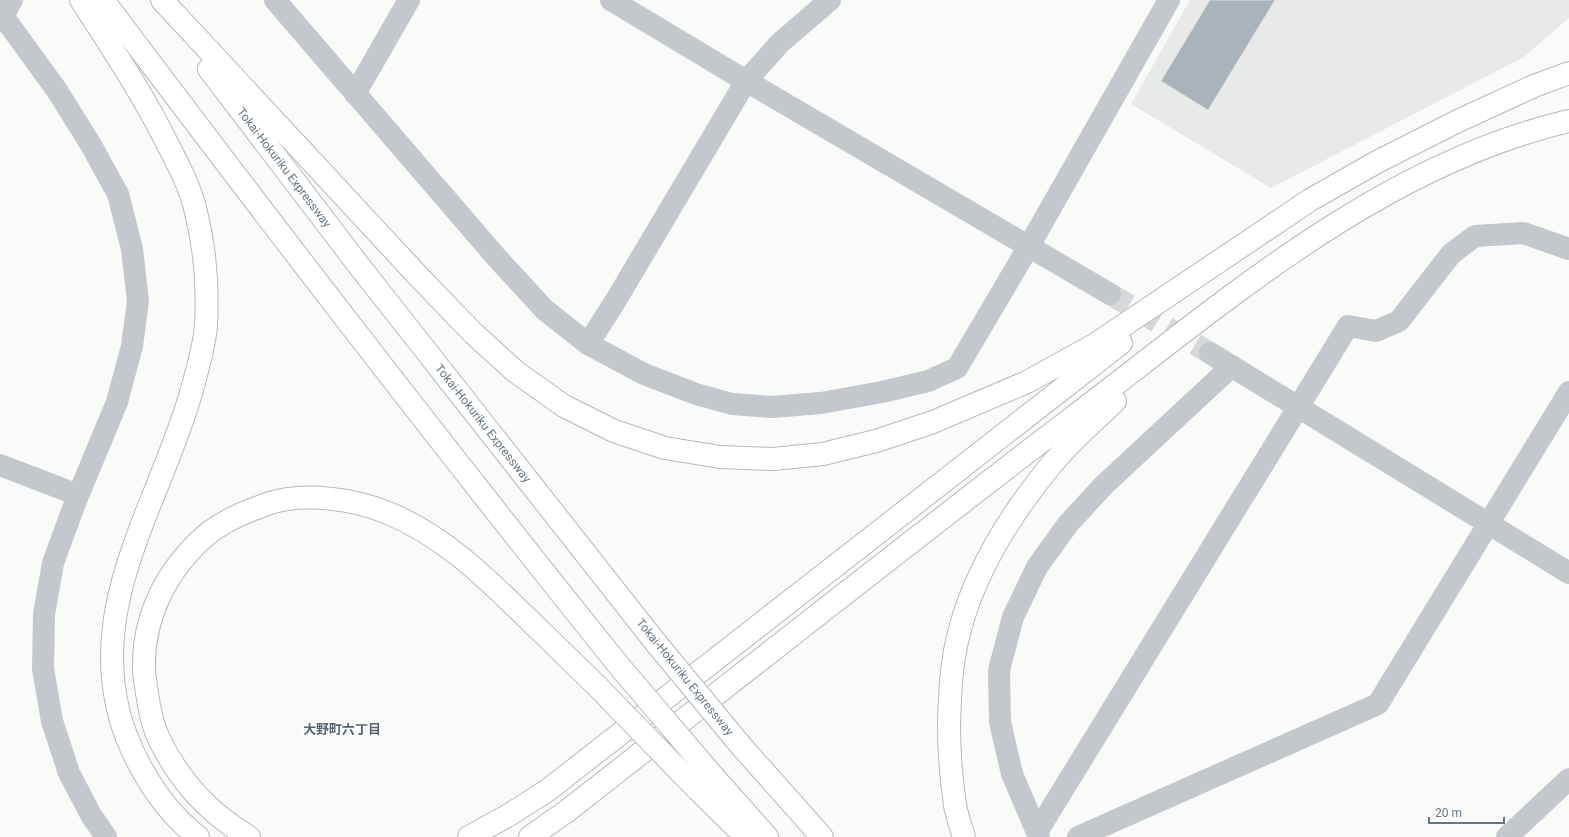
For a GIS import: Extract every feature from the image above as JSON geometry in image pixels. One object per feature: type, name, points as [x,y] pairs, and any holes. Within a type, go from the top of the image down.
[{"type":"highway","points":[[81,0],[149,106],[180,167],[196,211],[203,251],[206,290],[206,327],[199,365],[186,411],[128,561],[116,605],[112,643],[113,687],[122,726],[137,763],[158,796],[186,827],[198,837]]},
{"type":"highway","points":[[103,0],[424,420],[620,667],[746,837]]},
{"type":"highway","name":"Tokai-Hokuriku Expressway","points":[[157,0],[360,268],[656,643],[742,747],[822,837]]},
{"type":"highway","points":[[162,0],[473,334],[516,372],[564,406],[614,431],[665,448],[720,457],[773,459],[823,454],[876,441],[932,422],[1027,382],[1096,344],[1310,200],[1377,162],[1458,121],[1534,86],[1569,73]]},
{"type":"highway","points":[[530,837],[568,811],[1008,467],[1267,270],[1327,230],[1384,196],[1440,166],[1497,142],[1569,121]]},
{"type":"highway","points":[[469,837],[509,816],[548,790],[988,448],[1248,242]]},
{"type":"highway","points":[[964,837],[955,806],[950,757],[950,693],[958,637],[973,589],[995,547],[1021,504],[1034,487],[1051,465],[1086,428],[1141,376],[1267,270]]},
{"type":"highway","points":[[249,837],[233,828],[204,804],[178,773],[159,739],[149,704],[144,669],[147,630],[158,597],[178,564],[205,535],[238,516],[272,502],[310,497],[351,501],[388,513],[429,534],[463,558],[598,687],[768,837]]},
{"type":"street","points":[[275,0],[497,258],[540,304],[588,344],[644,374],[696,394],[732,404],[772,407],[821,403],[882,392],[928,381],[957,368],[1029,246],[1169,0]]},
{"type":"street","points":[[355,94],[409,0]]},
{"type":"street","points":[[611,0],[746,81],[1110,294]]},
{"type":"street","points":[[588,344],[616,300],[746,81],[780,43],[830,0]]},
{"type":"street","points":[[3,13],[56,89],[91,145],[118,194],[132,248],[138,302],[132,346],[117,402],[78,495],[53,563],[44,614],[43,669],[52,721],[69,773],[91,815],[106,837]]},
{"type":"street","points":[[1038,835],[1348,326],[1376,331],[1399,321],[1451,254],[1475,236],[1523,233],[1569,249]]},
{"type":"street","points":[[1210,353],[1569,573]]},
{"type":"street","points":[[1038,835],[1012,774],[1000,722],[999,670],[1013,617],[1038,567],[1068,524],[1104,485],[1232,366]]},
{"type":"street","points":[[1078,837],[1378,704],[1569,392]]},
{"type":"street","points":[[5,472],[78,495]]},
{"type":"street","points":[[1513,835],[1569,779]]},
{"type":"shaded area","points":[[1190,0],[1569,0],[1569,18],[1524,57],[1271,188],[1131,104]]},
{"type":"building","points":[[1210,0],[1275,0],[1208,110],[1161,81]]},
{"type":"tunnel","points":[[1110,294],[1210,353]]},
{"type":"district","name":"大野町六丁目","points":[[342,729]]}]
